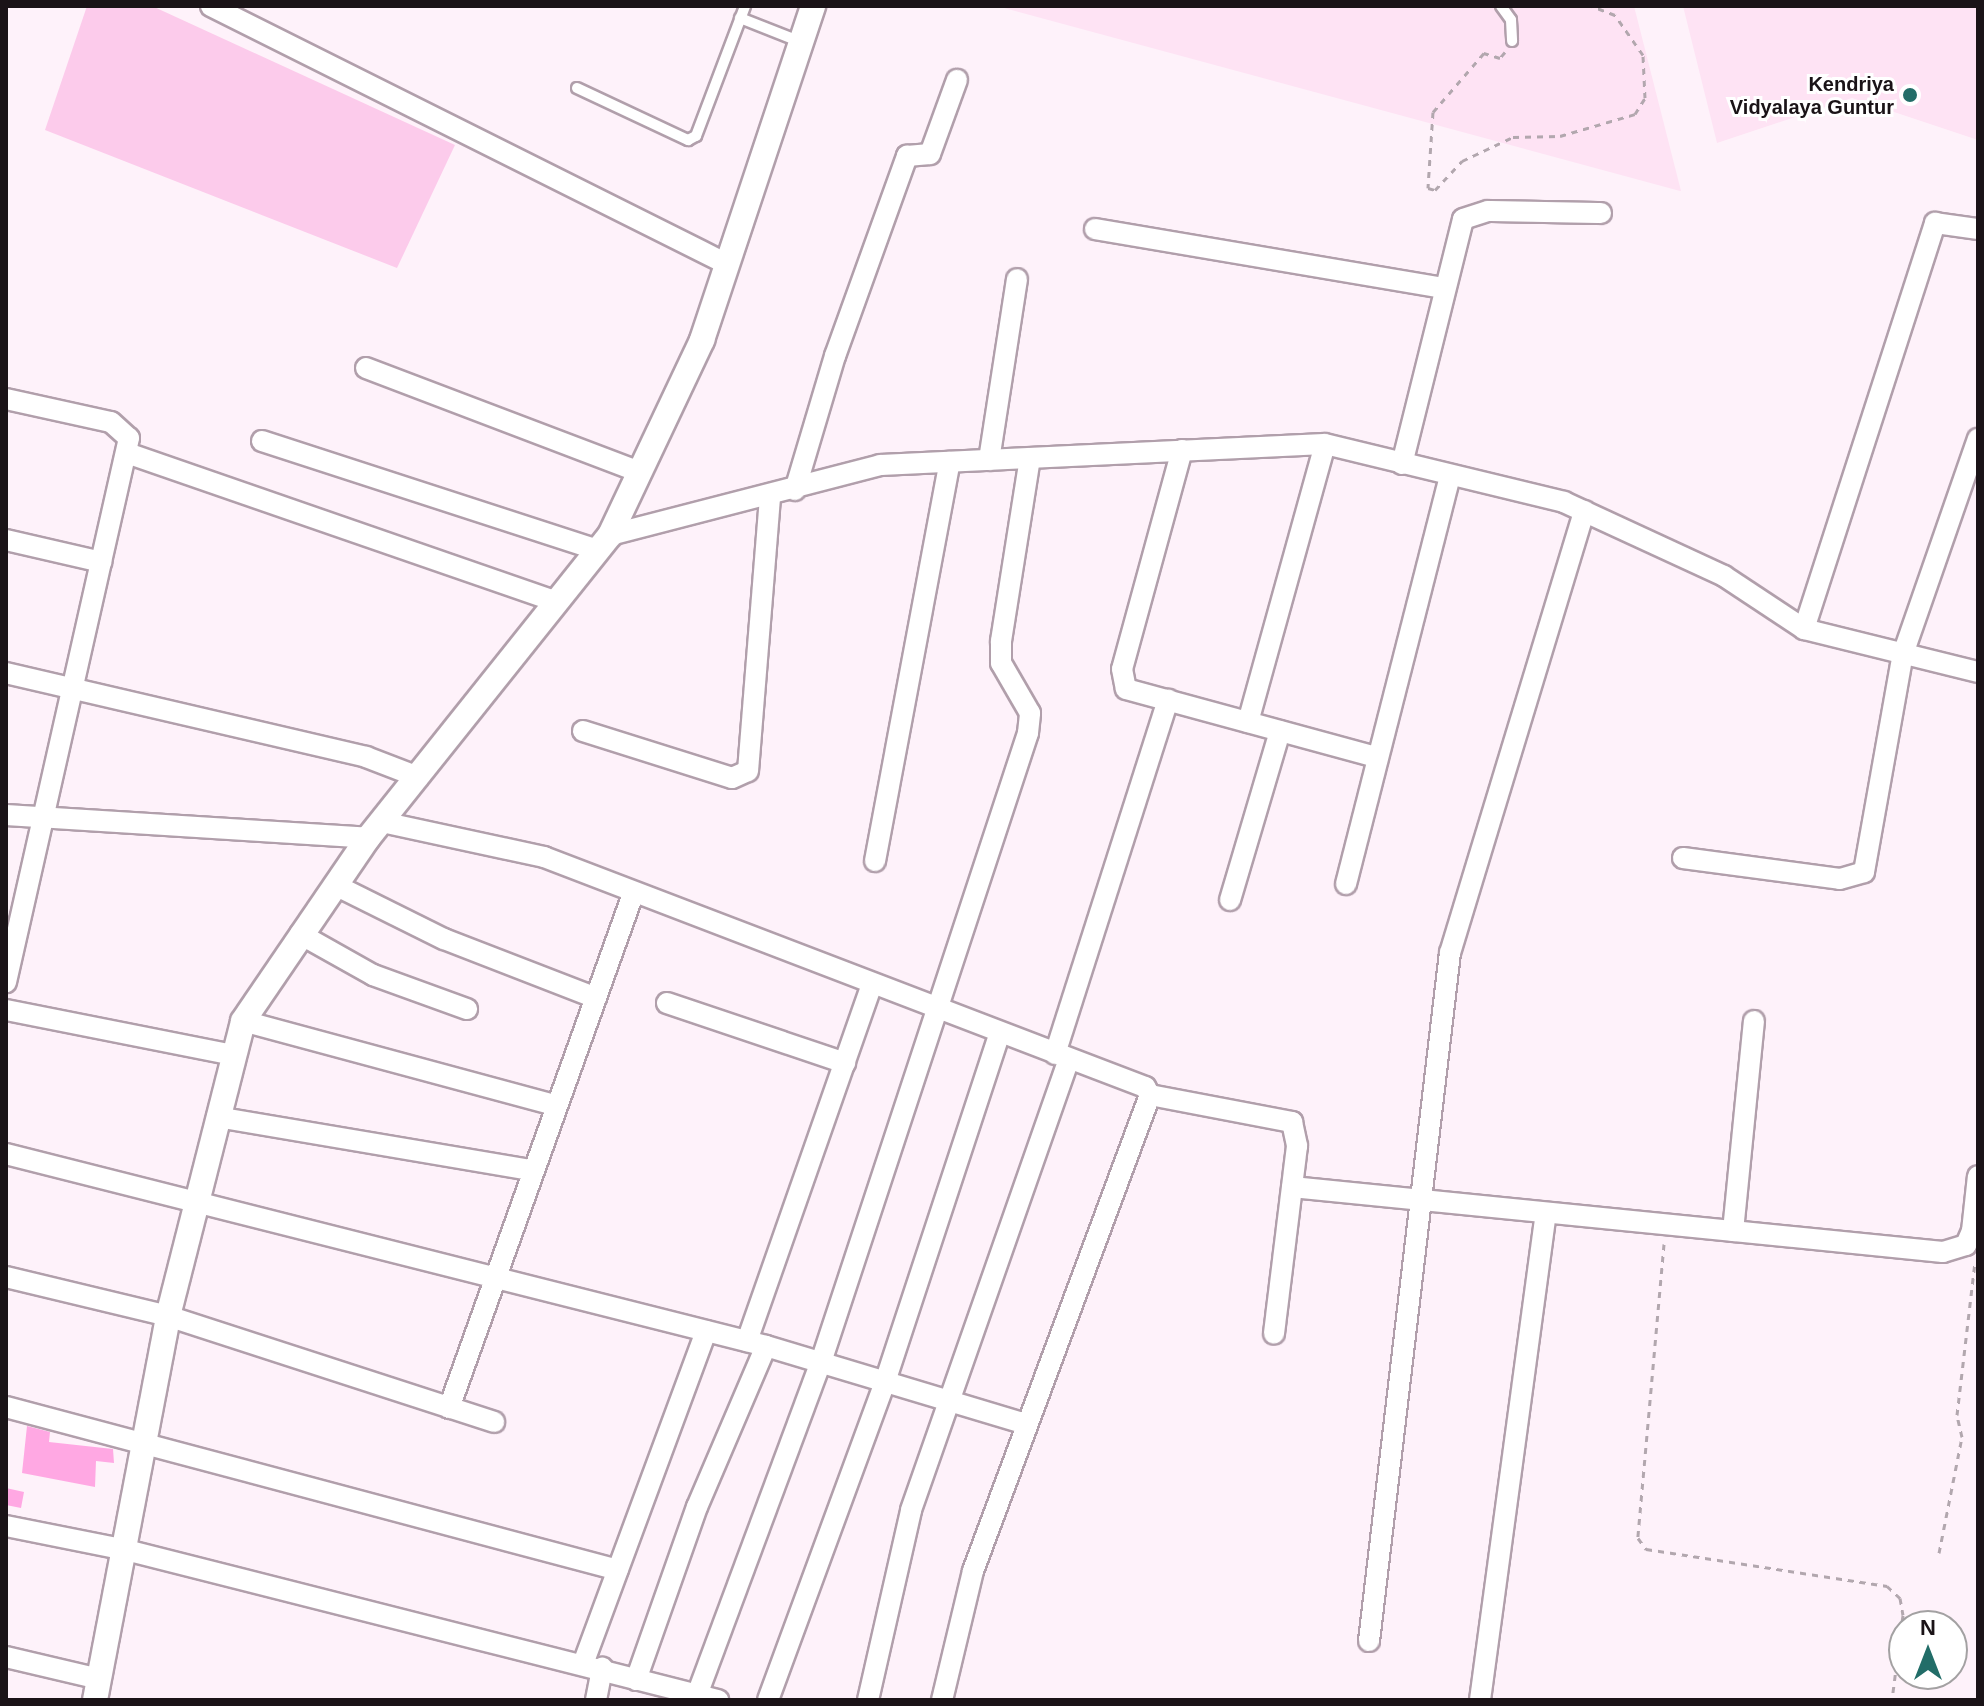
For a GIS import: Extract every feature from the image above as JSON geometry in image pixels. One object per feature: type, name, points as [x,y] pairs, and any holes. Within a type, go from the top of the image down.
[{"type":"street","points":[[211,6],[727,264]]},
{"type":"street","points":[[6,1657],[97,1690],[147,1440],[168,1316],[243,1021],[300,934],[375,830],[604,542],[702,340],[813,6]]},
{"type":"street","points":[[795,490],[835,356],[907,156],[930,154],[957,80]]},
{"type":"street","points":[[1402,464],[1456,234],[1474,213],[1601,213]]},
{"type":"street","points":[[1804,629],[1935,223],[1978,229]]},
{"type":"street","points":[[1095,229],[1443,288]]},
{"type":"street","points":[[989,460],[1017,279]]},
{"type":"street","points":[[366,368],[640,472]]},
{"type":"street","points":[[6,399],[123,427],[127,453],[6,982]]},
{"type":"street","points":[[1683,858],[1840,879],[1864,872],[1903,654],[1978,439]]},
{"type":"street","points":[[262,441],[604,542],[880,465],[1325,444],[1584,511],[1724,576],[1804,629],[1978,672]]},
{"type":"street","points":[[1248,722],[1325,444]]},
{"type":"street","points":[[1182,450],[1122,669],[1126,689],[1377,757]]},
{"type":"street","points":[[127,453],[557,602]]},
{"type":"street","points":[[697,1695],[821,1362],[940,1012],[1028,733],[1030,713],[1001,663],[1001,641],[1030,458]]},
{"type":"street","points":[[875,861],[950,462]]},
{"type":"street","points":[[1346,884],[1450,476]]},
{"type":"street","points":[[583,731],[732,778],[748,771],[770,498]]},
{"type":"street","points":[[1369,1641],[1450,953],[1584,511]]},
{"type":"street","points":[[6,540],[102,562]]},
{"type":"street","points":[[6,673],[366,757],[418,777]]},
{"type":"street","points":[[868,1700],[911,1510],[952,1402],[1062,1056],[1168,700]]},
{"type":"street","points":[[1230,900],[1280,731]]},
{"type":"street","points":[[6,815],[375,830],[544,857],[871,986],[1145,1087],[1150,1095],[1292,1122],[1297,1133],[1274,1334]]},
{"type":"street","points":[[335,885],[444,939],[596,998]]},
{"type":"street","points":[[449,1408],[530,1170],[633,894]]},
{"type":"street","points":[[300,934],[373,975],[467,1009]]},
{"type":"street","points":[[636,1680],[756,1344],[871,986]]},
{"type":"street","points":[[667,1003],[845,1063]]},
{"type":"street","points":[[6,1010],[234,1055]]},
{"type":"street","points":[[243,1021],[555,1105]]},
{"type":"street","points":[[1733,1231],[1754,1021]]},
{"type":"street","points":[[768,1700],[885,1382],[1000,1033]]},
{"type":"street","points":[[942,1700],[973,1571],[1150,1095]]},
{"type":"street","points":[[217,1117],[530,1170]]},
{"type":"street","points":[[6,1154],[495,1275],[756,1344],[1026,1424]]},
{"type":"street","points":[[1292,1187],[1956,1251],[1972,1231],[1978,1176]]},
{"type":"street","points":[[1480,1700],[1546,1213]]},
{"type":"street","points":[[6,1277],[168,1316],[494,1422]]},
{"type":"street","points":[[596,1700],[592,1666],[618,1570],[706,1331]]},
{"type":"street","points":[[6,1407],[147,1440],[618,1570]]},
{"type":"street","points":[[6,1526],[126,1550],[592,1666],[636,1680],[660,1693],[697,1695],[718,1700]]},
{"type":"lane","points":[[577,88],[688,140],[696,136],[745,6]]},
{"type":"lane","points":[[1501,6],[1511,20],[1512,41]]},
{"type":"lane","points":[[740,18],[801,42]]},
{"type":"path","points":[[1512,41],[1500,58],[1484,53],[1433,112],[1428,188],[1435,190],[1462,161],[1513,137],[1560,136],[1635,114],[1645,98],[1643,55],[1615,15],[1591,6]]},
{"type":"path","points":[[1666,1225],[1638,1538],[1646,1549],[1887,1586],[1900,1598],[1903,1615],[1892,1700]]},
{"type":"path","points":[[1939,1553],[1962,1437],[1957,1415],[1976,1253]]},
{"type":"shaded area","points":[[87,6],[152,6],[455,145],[397,268],[45,130]]},
{"type":"shaded area","points":[[997,6],[1634,6],[1681,191],[1680,191]]},
{"type":"shaded area","name":"Kendriya Vidyalaya Guntur","points":[[1683,6],[1978,6],[1978,140],[1852,98],[1717,143]]},
{"type":"building","points":[[27,1426],[50,1432],[49,1442],[113,1449],[114,1463],[96,1461],[95,1487],[22,1473]]},
{"type":"building","points":[[6,1488],[24,1492],[21,1508],[6,1505]]},
{"type":"place","name":"Kendriya Vidyalaya Guntur","points":[[1910,95]]}]
